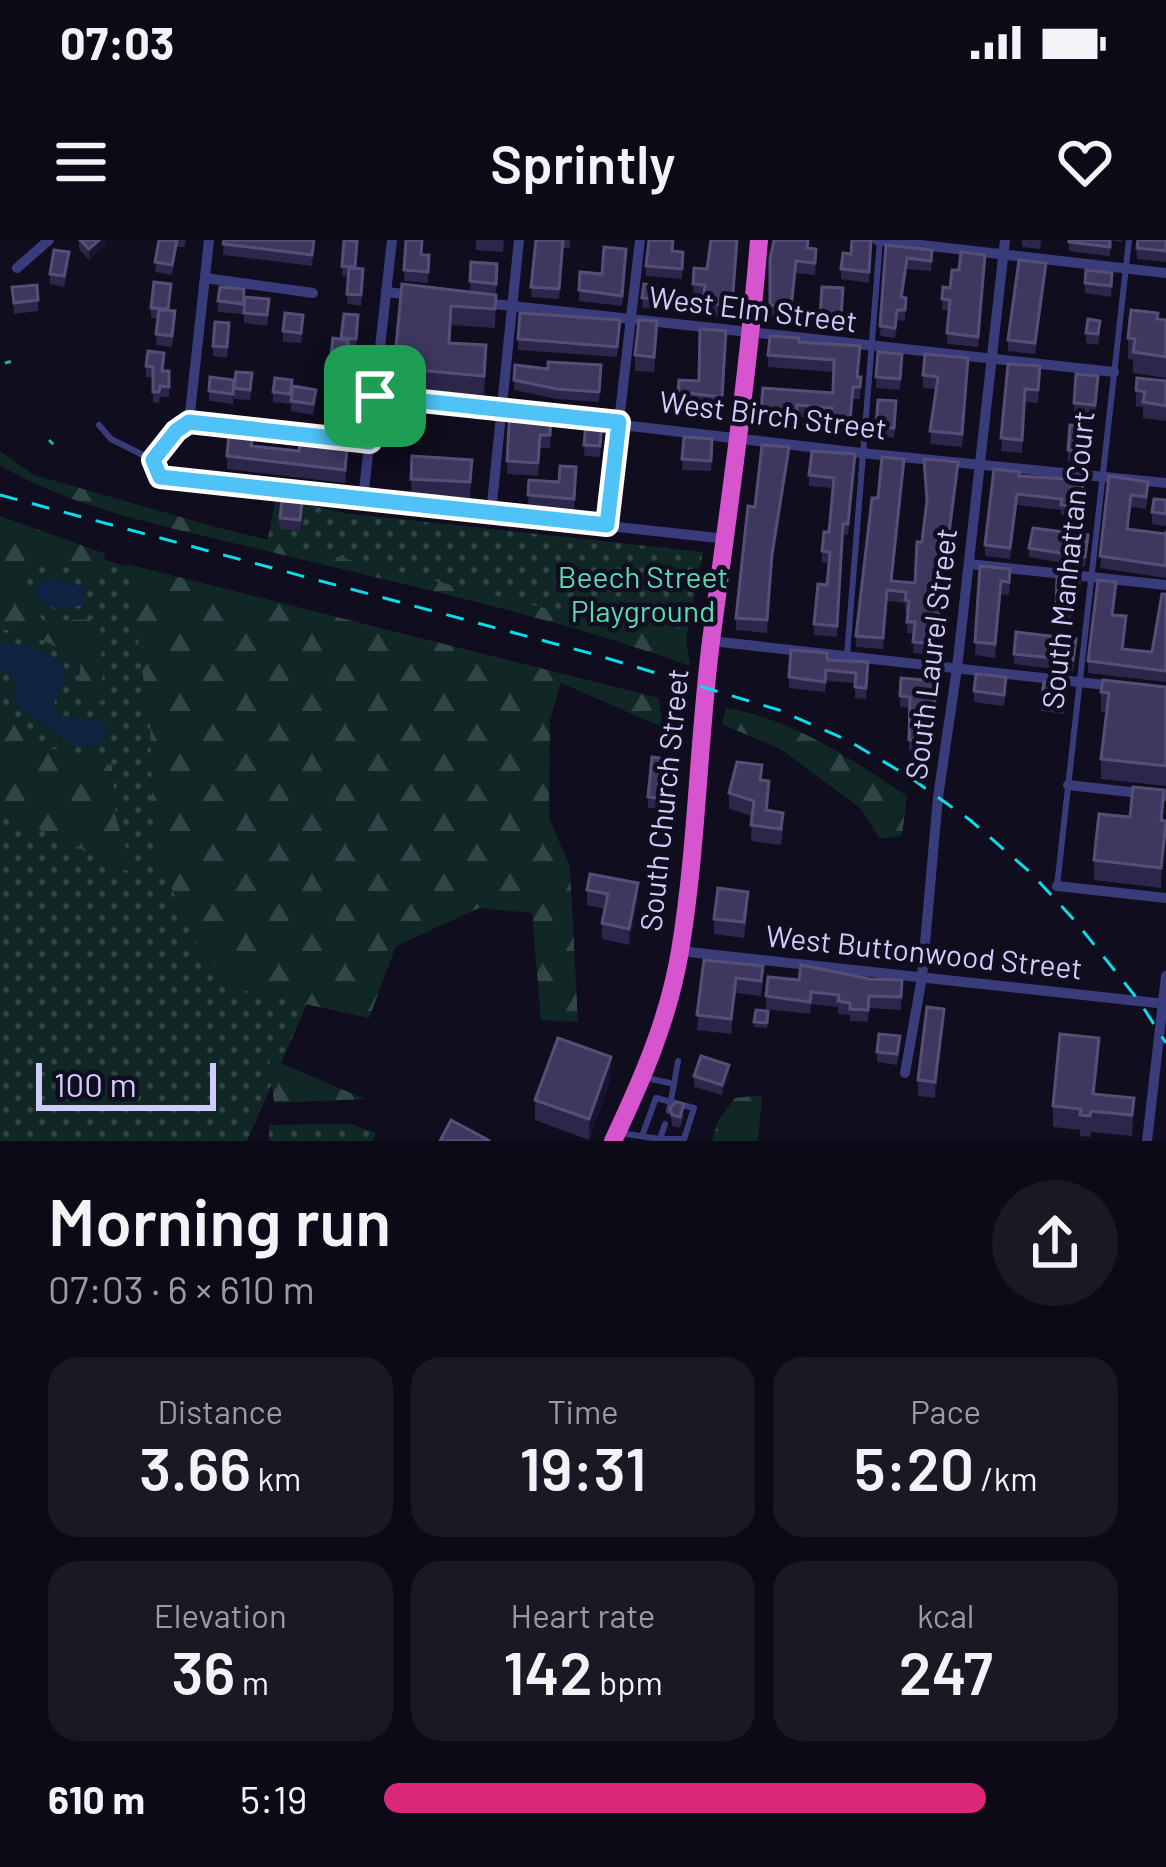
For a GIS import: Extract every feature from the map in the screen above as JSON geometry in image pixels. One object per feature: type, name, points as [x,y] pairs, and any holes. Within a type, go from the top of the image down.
[{"type":"highway","name":"South Church Street","points":[[615,1137],[644,1077],[680,951],[711,641],[741,436],[759,240]]},
{"type":"street","points":[[17,268],[49,240]]},
{"type":"street","points":[[209,240],[189,422],[370,442]]},
{"type":"street","points":[[392,240],[363,499],[728,539]]},
{"type":"street","points":[[491,513],[519,240]]},
{"type":"street","points":[[607,525],[640,240]]},
{"type":"street","points":[[879,240],[1166,273]]},
{"type":"street","name":"South Laurel Street","points":[[905,1073],[922,977],[938,797],[1005,240]]},
{"type":"street","points":[[205,278],[313,293]]},
{"type":"street","points":[[386,292],[429,297]]},
{"type":"street","name":"West Elm Street","points":[[472,302],[1114,372]]},
{"type":"street","name":"West Birch Street","points":[[375,396],[1166,482]]},
{"type":"street","points":[[969,564],[1166,585]]},
{"type":"street","points":[[711,641],[1123,687]]},
{"type":"street","points":[[1068,785],[1166,796]]},
{"type":"street","points":[[1057,886],[1166,898]]},
{"type":"street","name":"West Buttonwood Street","points":[[680,951],[1164,1004]]},
{"type":"street","points":[[1147,1141],[1166,976]]},
{"type":"lane","points":[[847,656],[879,240]]},
{"type":"lane","name":"South Manhattan Court","points":[[1057,886],[1129,240]]},
{"type":"lane","points":[[153,460],[189,422]]},
{"type":"lane","points":[[99,425],[110,439],[153,460],[160,477],[363,499]]},
{"type":"lane","points":[[669,1112],[678,1061]]},
{"type":"lane","points":[[644,1077],[674,1084]]},
{"type":"lane","points":[[615,1137],[684,1139],[694,1108],[656,1098],[641,1136]]},
{"type":"lane","points":[[660,1139],[665,1124]]},
{"type":"path","points":[[5,363],[17,360]]},
{"type":"path","points":[[50,440],[57,448]]},
{"type":"green space","points":[[0,451],[34,475],[216,527],[569,614],[685,629],[690,666],[530,616],[91,505],[0,465]]},
{"type":"green space","name":"Beech Street Playground","points":[[276,497],[344,513],[703,552],[683,657],[267,543]]},
{"type":"green space","points":[[0,516],[106,554],[96,577],[69,566],[25,564],[18,582],[43,621],[100,619],[103,701],[77,698],[81,660],[31,634],[0,629]]},
{"type":"green space","points":[[0,528],[455,666],[247,1141],[0,1141]]},
{"type":"green space","points":[[127,564],[659,698],[662,727],[561,683],[550,720],[549,818],[570,867],[578,1022],[541,1020],[532,913],[479,908],[396,946],[369,1018],[241,990],[202,955],[154,850],[150,725]]},
{"type":"green space","points":[[0,700],[24,741],[112,765],[116,819],[136,875],[5,813],[0,805]]},
{"type":"green space","points":[[726,708],[798,731],[907,796],[902,835],[880,839],[860,808],[782,750],[722,724]]},
{"type":"green space","points":[[269,1058],[365,1099],[274,1103]]},
{"type":"green space","points":[[762,1095],[758,1141],[712,1141],[718,1121],[735,1098]]},
{"type":"green space","points":[[351,1124],[376,1133],[373,1141],[269,1141],[269,1125]]},
{"type":"water","points":[[44,580],[82,586],[85,603],[57,608],[33,592]]},
{"type":"water","points":[[0,642],[37,649],[67,670],[53,707],[61,715],[102,721],[108,732],[98,745],[75,747],[20,708],[13,676],[0,670]]},
{"type":"building","points":[[159,240],[177,240],[172,265],[155,262]]},
{"type":"building","points":[[224,240],[314,240],[312,255],[223,244]]},
{"type":"building","points":[[344,240],[357,241],[355,267],[342,266]]},
{"type":"building","points":[[406,240],[422,240],[421,255],[429,255],[428,272],[404,270]]},
{"type":"building","points":[[536,240],[563,240],[559,289],[531,287]]},
{"type":"building","points":[[649,240],[673,240],[672,251],[683,252],[682,269],[646,266]]},
{"type":"building","points":[[711,240],[737,240],[732,305],[703,303],[705,285],[693,284],[694,268],[707,269]]},
{"type":"building","points":[[774,240],[808,240],[807,248],[816,249],[815,263],[796,261],[791,308],[770,305]]},
{"type":"building","points":[[852,240],[871,240],[869,272],[841,269],[843,253],[851,254]]},
{"type":"building","points":[[1110,240],[1110,247],[1069,242]]},
{"type":"building","points":[[1138,240],[1166,240],[1166,251],[1137,248]]},
{"type":"building","points":[[886,245],[932,250],[931,261],[907,258],[901,297],[906,298],[905,310],[897,310],[895,328],[880,326]]},
{"type":"building","points":[[604,247],[626,249],[622,296],[579,290],[580,272],[602,274]]},
{"type":"building","points":[[54,250],[69,252],[64,276],[50,274]]},
{"type":"building","points":[[961,252],[985,255],[978,337],[947,333],[950,300],[942,299],[943,287],[950,288]]},
{"type":"building","points":[[1019,260],[1046,263],[1035,343],[1008,340]]},
{"type":"building","points":[[471,262],[497,264],[496,284],[470,281]]},
{"type":"building","points":[[349,268],[363,269],[361,295],[347,294]]},
{"type":"building","points":[[1086,270],[1112,273],[1111,286],[1085,283]]},
{"type":"building","points":[[154,282],[171,284],[168,309],[151,308]]},
{"type":"building","points":[[402,284],[496,295],[495,309],[451,306],[449,343],[486,345],[484,376],[394,368]]},
{"type":"building","points":[[644,284],[656,285],[655,299],[642,298]]},
{"type":"building","points":[[37,285],[38,300],[14,303],[12,287]]},
{"type":"building","points":[[220,287],[244,289],[243,304],[218,301]]},
{"type":"building","points":[[822,287],[843,288],[841,317],[820,316]]},
{"type":"building","points":[[245,297],[269,299],[267,315],[244,313]]},
{"type":"building","points":[[159,310],[175,311],[172,336],[156,334]]},
{"type":"building","points":[[1131,310],[1158,313],[1157,319],[1166,320],[1166,357],[1133,352],[1135,339],[1128,338]]},
{"type":"building","points":[[285,313],[303,315],[301,333],[283,331]]},
{"type":"building","points":[[520,313],[620,320],[617,347],[518,339]]},
{"type":"building","points":[[344,314],[358,315],[356,339],[341,338]]},
{"type":"building","points":[[1088,319],[1100,321],[1098,334],[1086,333]]},
{"type":"building","points":[[639,320],[657,321],[654,357],[635,355]]},
{"type":"building","points":[[215,322],[229,323],[227,347],[213,346]]},
{"type":"building","points":[[700,329],[726,331],[722,397],[678,392],[679,380],[699,381]]},
{"type":"building","points":[[770,336],[860,346],[860,387],[853,387],[850,420],[831,418],[832,408],[761,409],[763,388],[833,393],[834,360],[768,355]]},
{"type":"building","points":[[333,338],[348,340],[344,382],[351,383],[348,410],[332,408],[337,366],[330,365]]},
{"type":"building","points":[[148,351],[164,353],[162,371],[169,371],[169,387],[160,386],[159,392],[153,392],[153,367],[146,366]]},
{"type":"building","points":[[878,352],[902,354],[900,379],[876,377]]},
{"type":"building","points":[[925,354],[968,358],[962,434],[930,431],[938,377],[923,375]]},
{"type":"building","points":[[548,362],[601,365],[599,392],[514,380],[515,365],[548,369]]},
{"type":"building","points":[[1008,364],[1040,366],[1038,390],[1025,389],[1022,440],[1001,438]]},
{"type":"building","points":[[236,372],[252,373],[250,390],[234,388]]},
{"type":"building","points":[[1076,374],[1098,376],[1095,405],[1074,403]]},
{"type":"building","points":[[210,377],[234,380],[233,394],[209,391]]},
{"type":"building","points":[[275,378],[292,380],[290,394],[273,392]]},
{"type":"building","points":[[1137,378],[1166,381],[1166,406],[1143,402],[1145,392],[1136,390]]},
{"type":"building","points":[[293,386],[316,390],[313,404],[291,401]]},
{"type":"building","points":[[878,400],[896,401],[894,428],[876,426]]},
{"type":"building","points":[[510,409],[521,410],[521,416],[551,418],[550,435],[540,435],[538,463],[507,461]]},
{"type":"building","points":[[586,422],[602,422],[600,446],[584,445]]},
{"type":"building","points":[[1070,425],[1090,427],[1088,452],[1068,450]]},
{"type":"building","points":[[229,433],[253,436],[251,446],[299,451],[300,444],[347,448],[345,470],[227,456]]},
{"type":"building","points":[[684,437],[712,439],[711,461],[682,459]]},
{"type":"building","points":[[762,445],[789,447],[767,620],[736,618],[748,506],[755,507]]},
{"type":"building","points":[[812,451],[855,454],[848,524],[843,524],[837,626],[814,624],[818,584],[827,585],[830,552],[822,551],[824,532],[829,532],[834,478],[809,475]]},
{"type":"building","points":[[412,456],[472,460],[470,482],[411,479]]},
{"type":"building","points":[[882,457],[904,459],[891,581],[915,583],[917,542],[922,542],[927,500],[924,459],[958,462],[935,644],[913,642],[915,622],[907,622],[906,592],[887,590],[883,638],[856,636],[872,498],[878,498]]},
{"type":"building","points":[[560,466],[576,467],[574,499],[528,495],[529,480],[559,482]]},
{"type":"building","points":[[994,469],[1020,472],[1019,476],[1083,480],[1081,507],[1061,505],[1062,499],[1017,494],[1010,548],[985,545]]},
{"type":"building","points":[[1109,476],[1148,482],[1146,497],[1131,495],[1127,529],[1166,534],[1166,566],[1100,556]]},
{"type":"building","points":[[282,499],[302,501],[300,520],[280,518]]},
{"type":"building","points":[[1154,499],[1166,500],[1166,514],[1152,512]]},
{"type":"building","points":[[1033,528],[1088,535],[1085,557],[1029,548]]},
{"type":"building","points":[[980,566],[1010,569],[1009,582],[1001,581],[995,644],[975,642]]},
{"type":"building","points":[[1057,578],[1079,581],[1070,612],[1056,610]]},
{"type":"building","points":[[1098,580],[1116,582],[1112,615],[1126,616],[1122,649],[1152,652],[1162,594],[1166,594],[1166,671],[1088,661]]},
{"type":"building","points":[[1016,632],[1076,639],[1073,660],[1014,654]]},
{"type":"building","points":[[791,650],[827,653],[827,660],[868,662],[866,688],[855,687],[856,673],[826,670],[825,682],[789,677]]},
{"type":"building","points":[[976,674],[1006,677],[1004,695],[974,691]]},
{"type":"building","points":[[901,678],[934,681],[928,742],[909,740],[910,697],[900,696]]},
{"type":"building","points":[[1103,680],[1166,687],[1166,766],[1101,759],[1109,693],[1101,692]]},
{"type":"building","points":[[1044,682],[1066,685],[1064,703],[1041,701]]},
{"type":"building","points":[[652,757],[667,759],[663,799],[648,797]]},
{"type":"building","points":[[737,762],[762,765],[760,780],[769,781],[766,810],[783,813],[781,829],[751,825],[754,801],[729,793]]},
{"type":"building","points":[[1133,787],[1164,790],[1161,868],[1094,860],[1099,814],[1130,817]]},
{"type":"building","points":[[590,874],[638,883],[629,929],[602,923],[608,894],[587,890]]},
{"type":"building","points":[[718,888],[748,892],[744,922],[714,919]]},
{"type":"building","points":[[704,960],[763,966],[761,981],[736,978],[731,1019],[697,1015]]},
{"type":"building","points":[[801,965],[870,979],[902,980],[901,997],[869,996],[868,1010],[850,1009],[850,1003],[838,1001],[839,995],[811,992],[810,1002],[766,996],[768,977],[799,980]]},
{"type":"building","points":[[927,1007],[944,1009],[935,1082],[918,1080]]},
{"type":"building","points":[[756,1010],[768,1011],[767,1023],[754,1022]]},
{"type":"building","points":[[879,1034],[900,1036],[897,1054],[877,1052]]},
{"type":"building","points":[[1060,1034],[1099,1038],[1093,1094],[1134,1098],[1132,1115],[1091,1111],[1090,1116],[1080,1115],[1081,1109],[1053,1106]]},
{"type":"building","points":[[558,1038],[611,1057],[589,1119],[535,1100]]},
{"type":"building","points":[[701,1056],[729,1065],[722,1085],[694,1076]]},
{"type":"building","points":[[676,1102],[684,1104],[680,1117],[672,1115],[670,1108]]},
{"type":"building","points":[[451,1120],[490,1141],[440,1141]]},
{"type":"railway","points":[[0,495],[593,654],[779,710],[847,740],[970,820],[1031,873],[1139,1001],[1166,1043]]},
{"type":"route","points":[[375,396],[619,422],[607,525],[160,477],[153,460],[189,422],[370,442],[375,396]]}]
